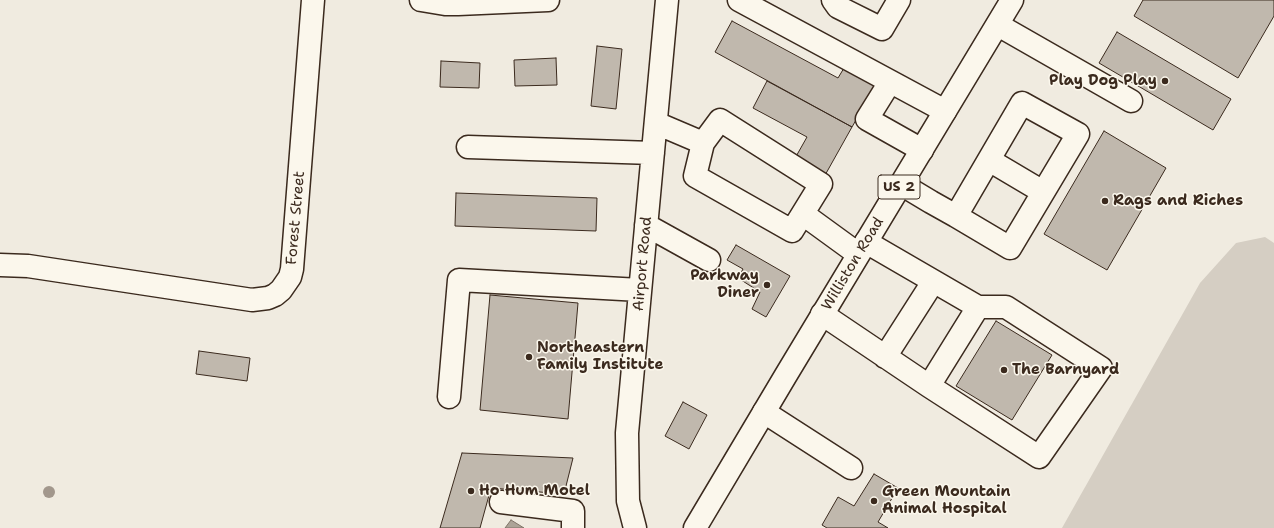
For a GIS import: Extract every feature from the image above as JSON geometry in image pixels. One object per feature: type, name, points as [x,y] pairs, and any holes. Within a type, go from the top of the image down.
[{"type":"street","name":"Forest Street","points":[[0,265],[28,266],[252,300],[268,298],[281,290],[286,285],[292,269],[313,0]]},
{"type":"street","points":[[421,0],[445,4],[458,4],[548,0]]},
{"type":"street","name":"Airport Road","points":[[635,528],[628,501],[627,433],[667,0]]},
{"type":"street","points":[[739,0],[945,112]]},
{"type":"street","points":[[833,0],[838,6],[882,29],[899,0]]},
{"type":"street","name":"Williston Road","points":[[695,528],[822,314],[1012,0]]},
{"type":"street","points":[[998,25],[1131,100]]},
{"type":"street","points":[[890,82],[868,119],[922,150]]},
{"type":"street","points":[[901,184],[1010,248],[1078,134],[1022,103],[956,216]]},
{"type":"street","points":[[720,120],[822,184],[792,231],[695,176],[703,143],[720,120]]},
{"type":"street","points":[[656,123],[703,143]]},
{"type":"street","points":[[468,147],[653,154]]},
{"type":"street","points":[[989,160],[1043,192]]},
{"type":"street","points":[[803,214],[862,248],[933,282],[978,308],[1006,307],[1101,368],[1039,457],[929,386],[822,314]]},
{"type":"street","points":[[646,225],[709,260]]},
{"type":"street","points":[[449,397],[459,280],[640,290]]},
{"type":"street","points":[[885,357],[933,282]]},
{"type":"street","points":[[929,386],[978,308]]},
{"type":"street","points":[[764,412],[851,468]]},
{"type":"street","points":[[501,502],[573,511],[573,528]]},
{"type":"shaded area","points":[[1265,237],[1274,243],[1274,528],[1062,528],[1200,283],[1236,243]]},
{"type":"shaded area","points":[[511,520],[524,528],[505,528]]},
{"type":"building","points":[[1143,0],[1274,0],[1274,16],[1238,78],[1134,16]]},
{"type":"building","points":[[732,21],[838,78],[844,68],[876,85],[852,127],[715,52]]},
{"type":"building","name":"Play Dog Play","points":[[1117,32],[1231,99],[1213,130],[1099,63]]},
{"type":"building","points":[[597,46],[622,49],[616,109],[591,106]]},
{"type":"building","points":[[556,58],[557,85],[515,86],[514,60]]},
{"type":"building","points":[[441,61],[480,63],[479,88],[440,87]]},
{"type":"building","points":[[767,81],[852,127],[824,177],[794,160],[807,137],[753,108]]},
{"type":"building","name":"Rags and Riches","points":[[1104,131],[1166,168],[1107,270],[1044,234]]},
{"type":"building","points":[[456,193],[597,198],[596,231],[455,226]]},
{"type":"building","name":"Parkway Diner","points":[[736,245],[790,276],[766,317],[752,309],[760,292],[738,278],[743,269],[727,260]]},
{"type":"building","name":"Northeastern Family Institute","points":[[490,295],[578,303],[568,419],[480,410]]},
{"type":"building","name":"The Barnyard","points":[[996,321],[1052,355],[1012,420],[956,386]]},
{"type":"building","points":[[199,351],[250,358],[247,381],[196,374]]},
{"type":"building","points":[[683,402],[707,415],[689,449],[665,436]]},
{"type":"building","name":"Ho Hum Motel","points":[[462,453],[573,458],[564,494],[491,488],[480,528],[440,528]]},
{"type":"building","name":"Green Mountain Animal Hospital","points":[[874,474],[898,488],[878,522],[888,528],[827,528],[822,525],[838,497],[854,506]]},
{"type":"place","name":"Play Dog Play","points":[[1165,81]]},
{"type":"place","name":"Rags and Riches","points":[[1105,201]]},
{"type":"place","name":"Parkway Diner","points":[[767,285]]},
{"type":"place","name":"Northeastern Family Institute","points":[[529,357]]},
{"type":"place","name":"The Barnyard","points":[[1004,370]]},
{"type":"place","name":"Ho Hum Motel","points":[[471,491]]},
{"type":"place","name":"Green Mountain Animal Hospital","points":[[874,501]]}]
